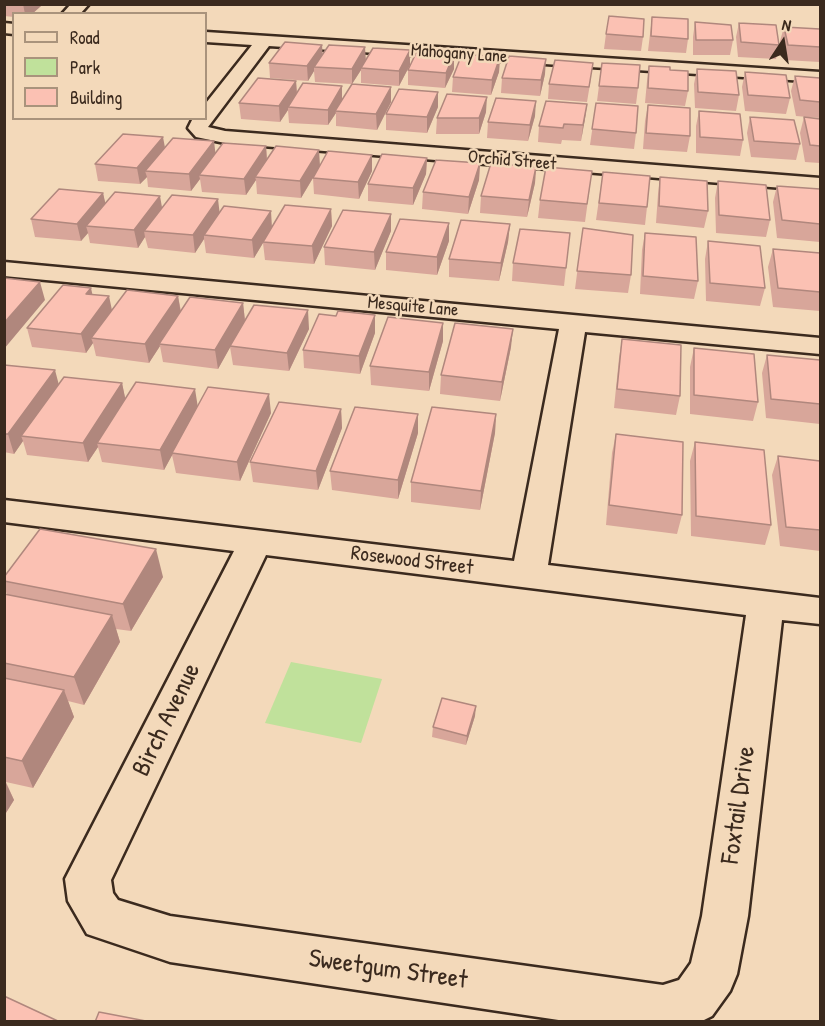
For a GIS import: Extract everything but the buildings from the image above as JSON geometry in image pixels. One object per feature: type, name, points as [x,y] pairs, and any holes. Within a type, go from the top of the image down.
[{"type":"street","name":"Mahogany Lane","points":[[207,37],[820,77]]},
{"type":"street","points":[[207,118],[264,41]]},
{"type":"street","name":"Orchid Street","points":[[204,122],[237,138],[820,185]]},
{"type":"street","name":"Mesquite Lane","points":[[4,269],[820,346]]},
{"type":"street","points":[[529,576],[573,323]]},
{"type":"street","name":"Rosewood Street","points":[[4,511],[820,611]]},
{"type":"street","name":"Birch Avenue","points":[[92,901],[88,879],[256,542]]},
{"type":"street","name":"Foxtail Drive","points":[[695,999],[713,974],[725,916],[766,605]]},
{"type":"street","name":"Sweetgum Street","points":[[92,901],[103,918],[170,939],[663,1010],[695,999]]},
{"type":"green space","points":[[291,662],[382,679],[361,743],[265,723]]}]
